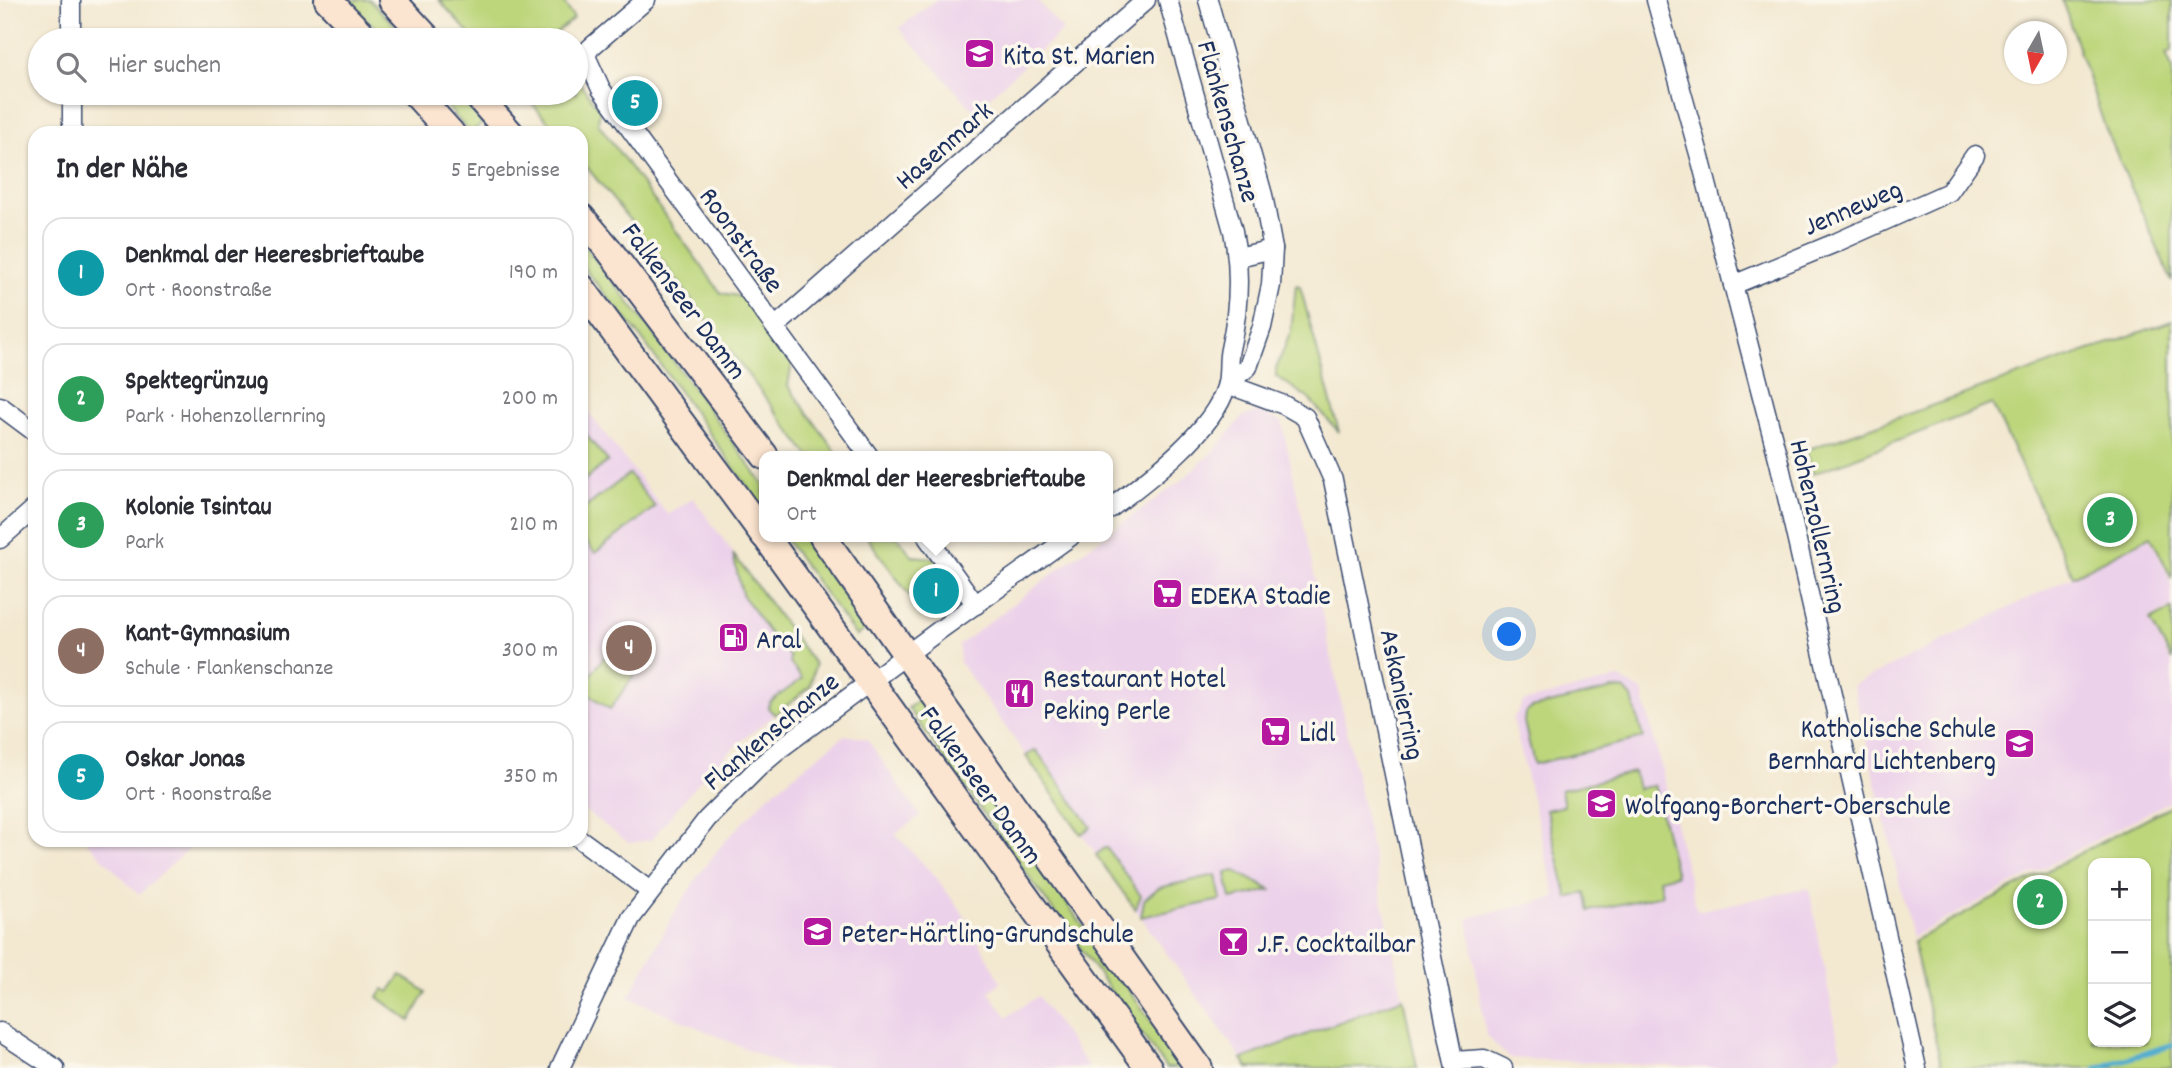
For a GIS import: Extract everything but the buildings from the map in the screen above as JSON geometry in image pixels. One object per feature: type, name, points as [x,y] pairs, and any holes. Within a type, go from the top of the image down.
[{"type":"main road","points":[[328,0],[355,28]]},
{"type":"main road","points":[[392,0],[418,28]]},
{"type":"main road","points":[[426,105],[445,126]]},
{"type":"main road","points":[[486,105],[504,126]]},
{"type":"main road","name":"Falkenseer Damm","points":[[588,225],[761,451]]},
{"type":"main road","name":"Falkenseer Damm","points":[[588,296],[759,528]]},
{"type":"main road","name":"Falkenseer Damm","points":[[769,542],[1149,1068]]},
{"type":"main road","name":"Falkenseer Damm","points":[[827,542],[1199,1068]]},
{"type":"street","points":[[71,0],[71,28]]},
{"type":"street","name":"Roonstraße","points":[[588,52],[646,0]]},
{"type":"street","name":"Hasenmark","points":[[775,327],[1146,0]]},
{"type":"street","name":"Flankenschanze","points":[[1168,0],[1221,184],[1238,257],[1238,293],[1234,332],[1227,358],[1227,384]]},
{"type":"street","name":"Flankenschanze","points":[[1113,506],[1153,475],[1194,437],[1216,407],[1227,384],[1248,367],[1262,327],[1271,285],[1273,249],[1263,195],[1208,0]]},
{"type":"street","name":"Hohenzollernring","points":[[1656,0],[1733,285],[1805,572],[1917,1068]]},
{"type":"street","name":"Roonstraße","points":[[588,60],[601,89],[865,451]]},
{"type":"street","points":[[72,105],[72,126]]},
{"type":"street","name":"Jenneweg","points":[[1733,285],[1949,192],[1975,155]]},
{"type":"street","points":[[1238,257],[1273,249]]},
{"type":"street","name":"Askanierring","points":[[1227,384],[1284,405],[1305,417],[1332,480],[1454,1065]]},
{"type":"street","points":[[0,406],[28,420]]},
{"type":"street","points":[[0,539],[28,514]]},
{"type":"street","points":[[931,542],[976,605]]},
{"type":"street","name":"Flankenschanze","points":[[560,1068],[631,918],[707,819],[759,767],[906,654],[1063,542]]},
{"type":"street","points":[[588,845],[650,891]]},
{"type":"street","points":[[0,1032],[55,1068]]},
{"type":"street","points":[[1454,1065],[1484,1059],[1503,1068]]},
{"type":"shaded area","name":"Kita St. Marien","points":[[936,0],[1037,0],[1063,30],[974,111],[899,28]]},
{"type":"shaded area","points":[[588,412],[668,515],[693,498],[815,665],[810,687],[736,745],[696,785],[651,840],[629,843],[588,813]]},
{"type":"shaded area","points":[[1260,412],[1282,422],[1403,998],[1242,1059],[960,663],[959,645],[1096,542],[1113,542],[1113,529],[1181,481],[1216,449],[1243,416]]},
{"type":"shaded area","name":"Katholische Schule Bernhard Lichtenberg","points":[[2150,538],[2172,583],[2172,607],[2148,619],[2172,664],[2172,800],[1912,937],[1853,685]]},
{"type":"shaded area","name":"Wolfgang-Borchert-Oberschule","points":[[1619,678],[1642,691],[1697,911],[1809,888],[1841,1054],[1825,1068],[1706,1068],[1509,1058],[1486,1035],[1468,918],[1556,898],[1513,719],[1523,702]]},
{"type":"shaded area","name":"Peter-Härtling-Grundschule","points":[[845,735],[867,739],[920,816],[895,834],[936,877],[967,920],[1001,982],[989,992],[1007,1017],[1038,996],[1089,1068],[789,1068],[629,997],[675,912],[724,842],[769,795]]},
{"type":"shaded area","points":[[92,847],[190,847],[139,895]]},
{"type":"green space","points":[[347,0],[370,0],[397,28],[376,28]]},
{"type":"green space","points":[[439,0],[562,0],[574,18],[562,28],[464,28]]},
{"type":"green space","points":[[2062,0],[2172,0],[2172,51],[2166,54],[2172,68],[2172,282],[2105,127]]},
{"type":"green space","points":[[588,94],[600,110],[598,123],[721,293],[744,297],[792,363],[788,386],[835,451],[805,451],[658,255],[588,169],[588,126],[552,126],[534,105],[588,105]]},
{"type":"green space","points":[[446,105],[467,105],[483,123],[479,126],[464,126]]},
{"type":"green space","points":[[588,250],[650,329],[759,478],[759,503],[640,336],[588,273]]},
{"type":"green space","points":[[1296,285],[1300,286],[1339,432],[1308,398],[1276,376],[1276,369],[1291,331]]},
{"type":"green space","points":[[2172,321],[2172,579],[2151,536],[2073,576],[1992,404],[1813,474],[1806,450]]},
{"type":"green space","points":[[588,437],[608,461],[588,477]]},
{"type":"green space","points":[[629,474],[655,507],[595,553],[588,544],[588,506]]},
{"type":"green space","points":[[788,542],[806,542],[868,628],[856,636]]},
{"type":"green space","points":[[871,542],[902,542],[912,556],[936,558],[953,584],[919,609]]},
{"type":"green space","points":[[733,554],[815,665],[810,687],[775,715],[768,708],[770,702],[802,679],[789,661],[790,657],[778,642],[776,643],[742,594]]},
{"type":"green space","points":[[2172,609],[2172,660],[2150,620]]},
{"type":"green space","points":[[622,632],[651,652],[610,709],[588,694],[588,679]]},
{"type":"green space","points":[[1613,689],[1625,690],[1632,698],[1643,738],[1534,764],[1524,722],[1525,713],[1532,708]]},
{"type":"green space","points":[[920,699],[1185,1068],[1166,1068],[908,708]]},
{"type":"green space","points":[[1036,750],[1091,827],[1081,834],[1026,756]]},
{"type":"green space","points":[[1634,772],[1638,789],[1654,785],[1676,875],[1659,879],[1662,895],[1589,911],[1585,893],[1568,898],[1546,810],[1564,806],[1561,790]]},
{"type":"green space","points":[[2172,805],[2172,1068],[1942,1068],[1913,941]]},
{"type":"green space","points":[[1106,847],[1141,896],[1135,909],[1096,855]]},
{"type":"green space","points":[[1235,871],[1271,890],[1231,899],[1226,873]]},
{"type":"green space","points":[[1216,875],[1221,900],[1141,917],[1144,900],[1158,888]]},
{"type":"green space","points":[[401,975],[426,992],[410,1021],[378,997],[384,989],[389,992]]},
{"type":"green space","points":[[1403,998],[1417,1068],[1248,1068],[1242,1059]]},
{"type":"waterway","points":[[2097,1068],[2172,1045]]},
{"type":"place","name":"Kita St. Marien","points":[[980,54]]},
{"type":"place","name":"Oskar Jonas","points":[[635,103]]},
{"type":"place","name":"Kolonie Tsintau","points":[[2110,520]]},
{"type":"place","name":"Denkmal der Heeresbrieftaube","points":[[936,591]]},
{"type":"place","name":"EDEKA Stadie","points":[[1167,594]]},
{"type":"place","name":"Aral","points":[[733,638]]},
{"type":"place","name":"Kant-Gymnasium","points":[[629,648]]},
{"type":"place","name":"Restaurant Hotel Peking Perle","points":[[1020,693]]},
{"type":"place","name":"Lidl","points":[[1276,731]]},
{"type":"place","name":"Katholische Schule Bernhard Lichtenberg","points":[[2019,743]]},
{"type":"place","name":"Wolfgang-Borchert-Oberschule","points":[[1602,804]]},
{"type":"place","name":"Spektegrünzug","points":[[2040,902]]},
{"type":"place","name":"Peter-Härtling-Grundschule","points":[[818,932]]},
{"type":"place","name":"J.F. Cocktailbar","points":[[1234,942]]}]
